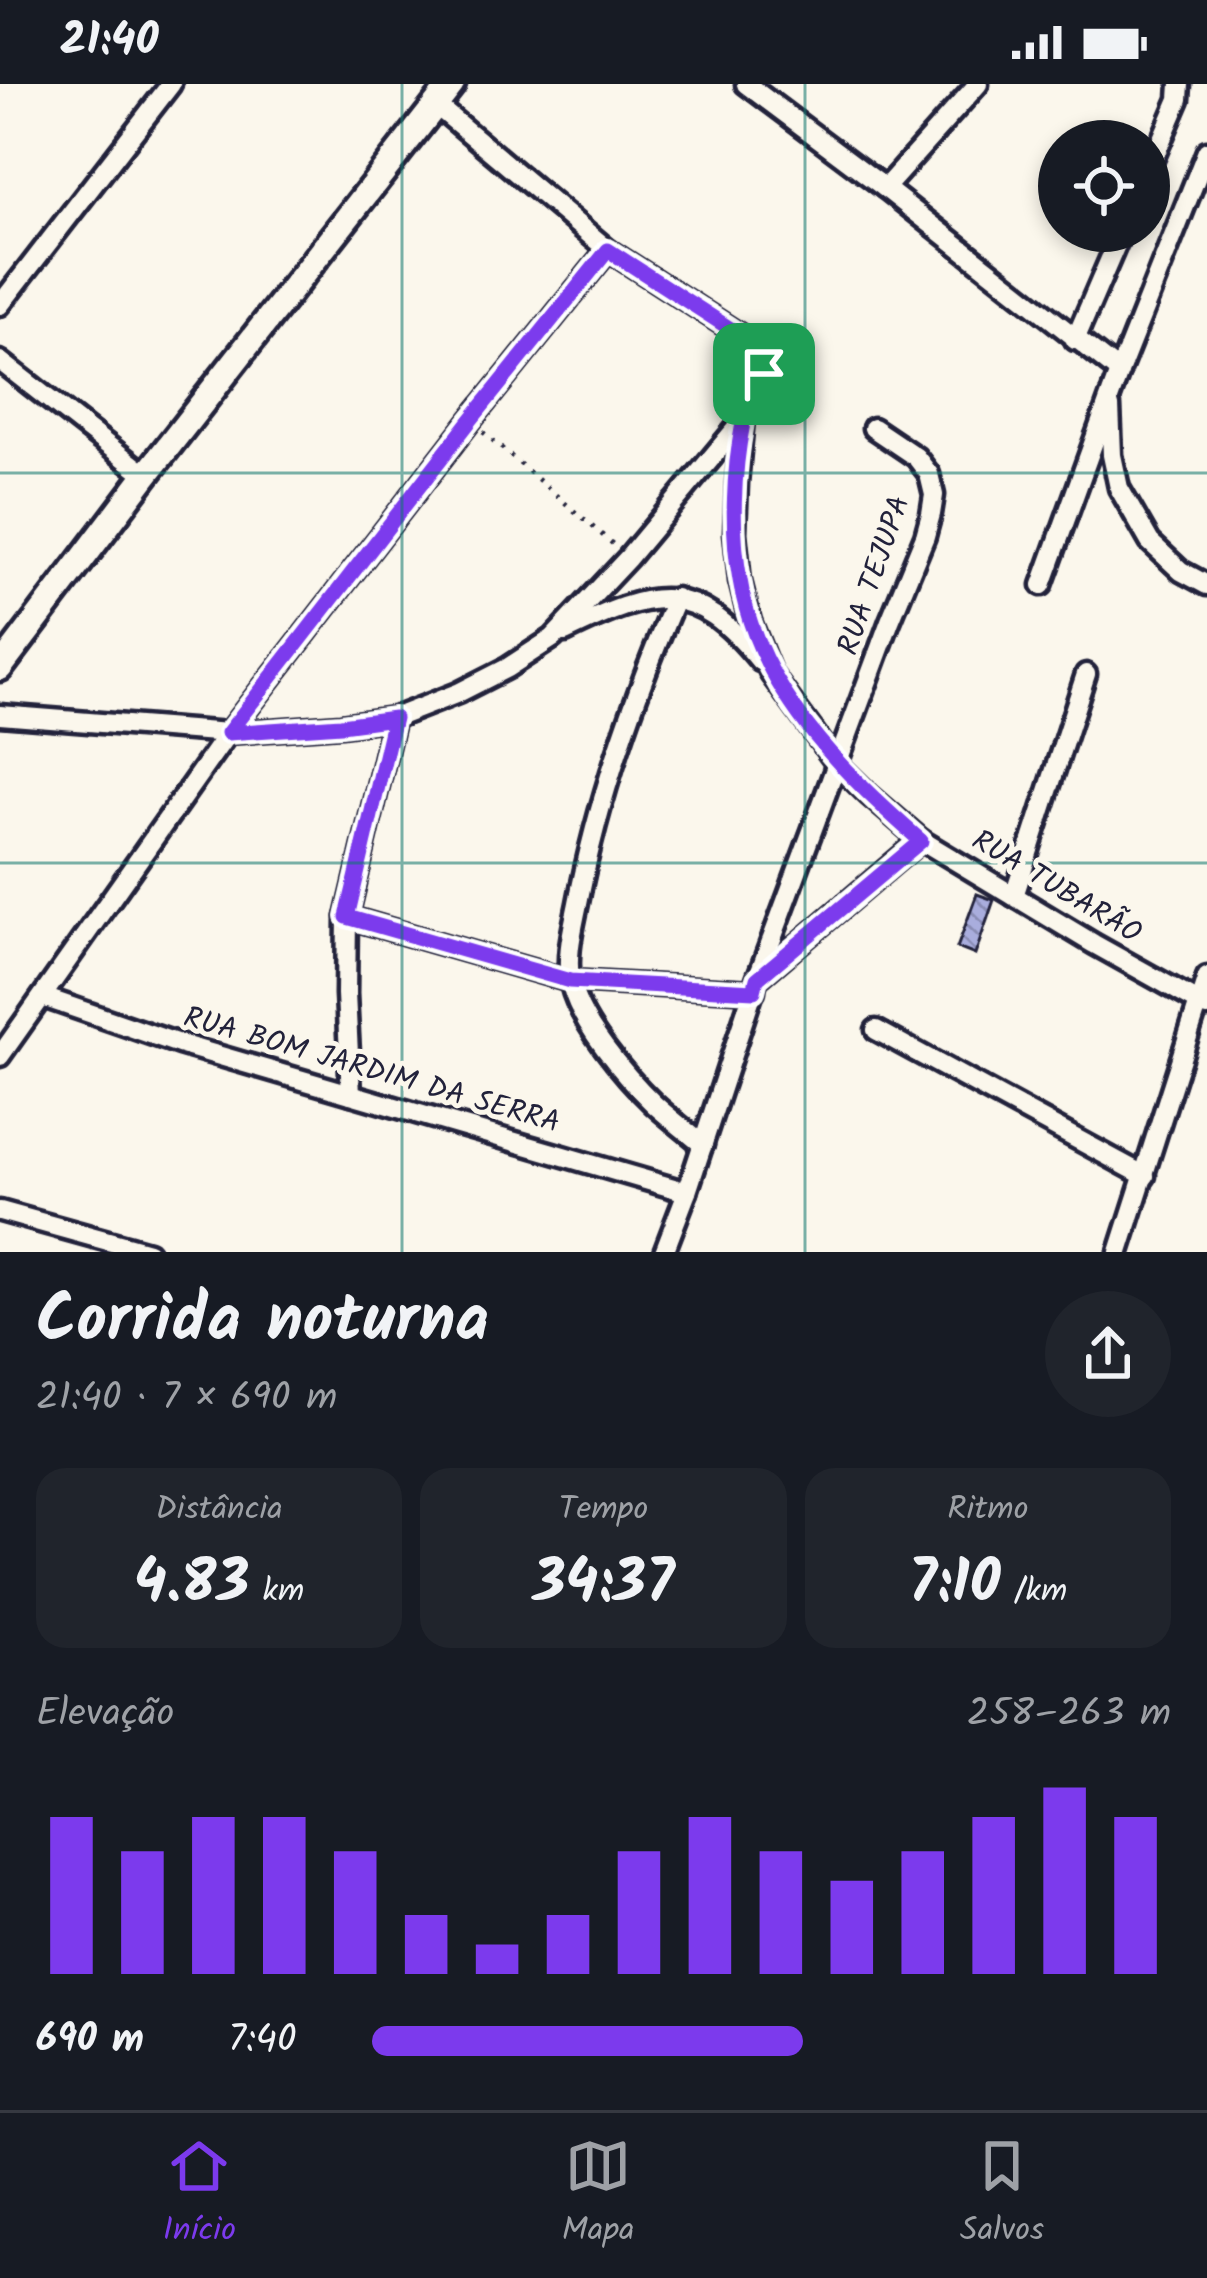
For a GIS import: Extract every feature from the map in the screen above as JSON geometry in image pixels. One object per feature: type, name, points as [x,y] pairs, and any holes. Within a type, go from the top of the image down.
[{"type":"street","points":[[0,304],[171,84]]},
{"type":"street","points":[[0,668],[452,84]]},
{"type":"street","points":[[746,84],[1119,372]]},
{"type":"street","points":[[885,188],[979,84]]},
{"type":"street","points":[[1170,122],[1180,99],[1180,84]]},
{"type":"street","points":[[436,105],[608,250],[763,353],[764,374],[743,420],[628,558],[553,638]]},
{"type":"street","points":[[1042,585],[1119,372],[1207,151]]},
{"type":"street","points":[[0,1056],[228,733],[608,250]]},
{"type":"street","points":[[1075,340],[1113,252]]},
{"type":"street","points":[[0,361],[146,475]]},
{"type":"street","points":[[1110,396],[1112,455],[1119,488],[1150,542],[1181,571],[1207,585]]},
{"type":"street","points":[[743,420],[735,533],[740,580],[771,674]]},
{"type":"street","name":"RUA TEJUPA","points":[[664,1252],[755,985],[925,536],[934,495],[929,474],[916,457],[873,428]]},
{"type":"street","points":[[0,715],[228,733],[394,718],[508,668],[553,638],[648,599],[676,598],[703,607],[725,622],[771,674]]},
{"type":"street","points":[[676,598],[630,714],[594,832],[571,937],[570,981],[580,1009],[612,1055],[654,1104],[703,1144]]},
{"type":"street","name":"RUA TUBARÃO","points":[[771,674],[837,764],[921,841],[1203,1005]]},
{"type":"street","points":[[1013,896],[1086,674]]},
{"type":"street","points":[[351,1094],[347,917],[394,718]]},
{"type":"street","points":[[347,917],[570,981],[755,985],[921,841]]},
{"type":"street","points":[[1119,1252],[1203,1005],[1207,977]]},
{"type":"street","name":"RUA BOM JARDIM DA SERRA","points":[[43,997],[179,1044],[687,1192]]},
{"type":"street","points":[[876,1030],[1145,1176]]},
{"type":"street","points":[[0,1210],[148,1252]]},
{"type":"path","points":[[470,421],[628,558]]},
{"type":"building","points":[[977,894],[994,900],[975,955],[957,948]]},
{"type":"route","points":[[608,250],[757,346],[763,353],[764,374],[743,420],[736,483],[735,533],[750,621],[771,674],[837,764],[921,841],[757,979],[754,991],[570,981],[347,917],[394,718],[228,733],[608,250]]}]
